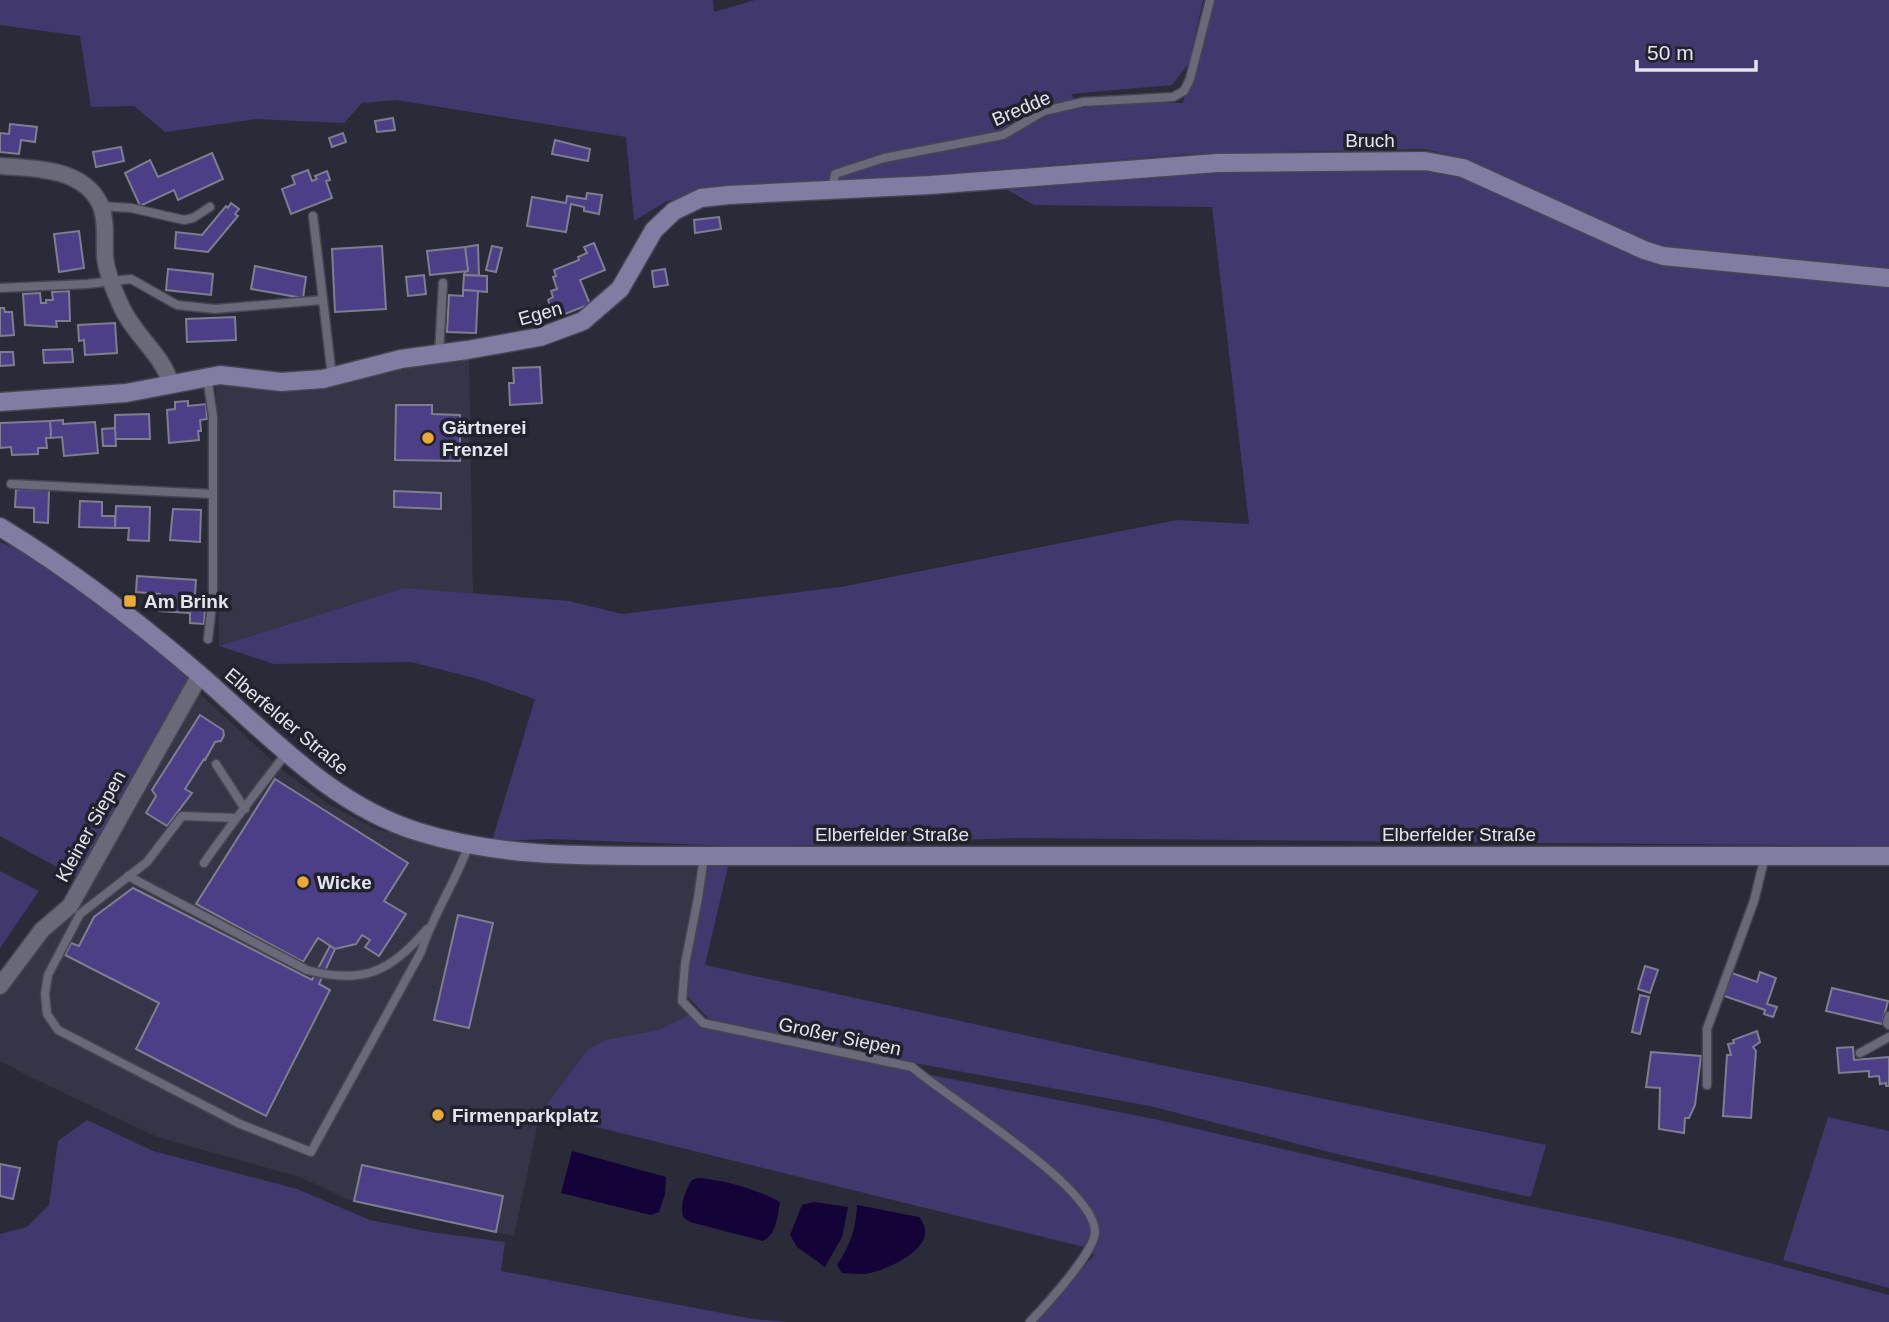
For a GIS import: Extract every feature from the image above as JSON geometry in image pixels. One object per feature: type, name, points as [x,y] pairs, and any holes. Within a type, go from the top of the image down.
[{"type":"main road","name":"Bruch","points":[[832,190],[1217,163],[1425,160],[1463,167],[1644,250],[1663,256],[1889,278]]},
{"type":"main road","name":"Egen","points":[[0,402],[126,393],[207,377],[237,375],[281,382],[332,377],[401,359],[540,337],[583,321],[620,289],[654,230],[674,211],[701,198],[832,190]]},
{"type":"main road","name":"Elberfelder Straße","points":[[0,527],[83,581],[200,675],[332,789],[377,816],[418,832],[469,844],[539,854],[704,856],[1889,856]]},
{"type":"street","points":[[0,166],[50,170],[73,178],[91,191],[101,206],[106,261],[123,310],[161,362],[171,384]]},
{"type":"street","name":"Kleiner Siepen","points":[[0,986],[42,930],[69,906],[200,675]]},
{"type":"lane","name":"Bredde","points":[[832,190],[835,174],[884,158],[1003,135],[1044,111],[1083,102],[1173,97],[1184,91],[1190,79],[1210,0]]},
{"type":"lane","points":[[101,206],[131,208],[184,220],[193,218],[210,207]]},
{"type":"lane","points":[[313,216],[332,377]]},
{"type":"lane","points":[[0,288],[131,279],[177,305],[202,308],[323,300]]},
{"type":"lane","points":[[439,354],[443,283]]},
{"type":"lane","points":[[207,377],[213,417],[213,596],[208,639]]},
{"type":"lane","points":[[11,484],[213,494]]},
{"type":"lane","points":[[204,863],[235,818],[245,809],[287,752]]},
{"type":"lane","points":[[216,764],[245,809]]},
{"type":"lane","points":[[235,818],[183,816],[147,862],[80,914],[48,975],[45,994],[47,1014],[58,1030],[119,1062],[240,1124],[311,1152],[421,952],[430,925],[459,872],[469,844]]},
{"type":"lane","name":"Großer Siepen","points":[[704,856],[685,964],[682,1001],[703,1023],[912,1067],[929,1083],[1026,1152],[1056,1178],[1091,1215],[1095,1231],[1088,1251],[1030,1322]]},
{"type":"lane","points":[[1707,1086],[1707,1029],[1754,901],[1765,856]]},
{"type":"lane","points":[[128,876],[307,970],[332,977],[354,977],[375,972],[412,947],[430,925]]},
{"type":"lane","points":[[1889,1016],[1889,1025]]},
{"type":"lane","points":[[1860,1053],[1889,1037]]},
{"type":"shaded area","points":[[0,0],[713,0],[714,12],[755,0],[1203,0],[1189,63],[1172,85],[1071,94],[1081,108],[1152,102],[1183,103],[1213,0],[1889,0],[1889,269],[1714,255],[1652,247],[1470,160],[1424,149],[1191,154],[866,181],[746,187],[667,201],[634,221],[626,137],[396,100],[362,103],[344,123],[256,119],[165,132],[134,106],[91,107],[80,36],[0,25]]},
{"type":"shaded area","points":[[1271,168],[1452,170],[1650,258],[1889,286],[1889,846],[1020,838],[758,847],[550,839],[492,841],[535,699],[478,679],[411,662],[274,664],[219,646],[404,588],[569,601],[622,614],[841,587],[1177,520],[1249,524],[1212,207],[1034,205],[1006,189]]},
{"type":"shaded area","points":[[469,355],[473,594],[404,588],[219,646],[216,384],[305,390]]},
{"type":"shaded area","points":[[0,542],[13,547],[95,600],[192,678],[79,879],[0,836]]},
{"type":"shaded area","points":[[196,690],[281,769],[328,804],[378,830],[482,851],[702,858],[681,964],[678,1001],[689,1015],[658,1030],[605,1040],[588,1049],[540,1113],[514,1236],[349,1200],[300,1177],[157,1137],[0,1061],[0,995],[63,918]]},
{"type":"shaded area","points":[[730,858],[705,965],[1156,1064],[1546,1145],[1531,1197],[1333,1153],[1150,1106],[887,1058],[708,1018],[688,997],[689,964],[707,859]]},
{"type":"shaded area","points":[[0,871],[39,891],[0,948]]},
{"type":"shaded area","points":[[689,1015],[705,1025],[926,1074],[1154,1119],[1677,1238],[1889,1295],[1889,1322],[1035,1322],[1094,1255],[1084,1247],[540,1113],[588,1049],[605,1040],[658,1030]]},
{"type":"shaded area","points":[[1828,1117],[1889,1131],[1889,1288],[1783,1260]]},
{"type":"shaded area","points":[[87,1120],[153,1151],[297,1189],[370,1220],[430,1232],[505,1242],[501,1271],[753,1319],[787,1322],[0,1322],[0,1234],[27,1227],[49,1205],[58,1141]]},
{"type":"shaded area","points":[[572,1151],[666,1177],[665,1194],[659,1212],[651,1215],[561,1193]]},
{"type":"shaded area","points":[[698,1178],[740,1186],[780,1202],[776,1224],[768,1238],[763,1241],[690,1222],[683,1217],[685,1193],[692,1180]]},
{"type":"shaded area","points":[[814,1202],[848,1207],[842,1237],[825,1267],[797,1247],[790,1235],[802,1205]]},
{"type":"shaded area","points":[[857,1205],[919,1217],[925,1227],[920,1246],[901,1260],[879,1270],[863,1274],[842,1273],[837,1265],[852,1237]]},
{"type":"building","points":[[393,118],[395,130],[377,132],[375,121]]},
{"type":"building","points":[[10,124],[37,127],[35,142],[21,140],[19,154],[0,152],[0,133],[9,134]]},
{"type":"building","points":[[343,133],[346,142],[332,147],[329,138]]},
{"type":"building","points":[[555,140],[590,149],[588,161],[552,154]]},
{"type":"building","points":[[121,147],[124,161],[96,167],[93,152]]},
{"type":"building","points":[[212,153],[223,179],[178,200],[174,190],[140,206],[125,173],[150,160],[158,177]]},
{"type":"building","points":[[308,170],[312,181],[317,179],[315,176],[327,171],[330,180],[326,181],[332,198],[291,214],[282,189],[295,184],[292,176]]},
{"type":"building","points":[[587,193],[602,195],[599,214],[584,211],[584,207],[571,204],[566,232],[527,226],[532,197],[566,203],[567,196],[586,199]]},
{"type":"building","points":[[231,203],[239,209],[235,214],[238,216],[208,252],[175,248],[176,232],[202,235]]},
{"type":"building","points":[[719,217],[721,229],[695,233],[694,220]]},
{"type":"building","points":[[79,231],[84,268],[59,272],[54,234]]},
{"type":"building","points":[[594,243],[605,270],[580,280],[590,304],[555,318],[548,300],[553,297],[551,291],[557,289],[554,270],[579,260],[578,257],[587,253],[584,247]]},
{"type":"building","points":[[478,245],[479,276],[464,275],[465,271],[468,271],[465,247]]},
{"type":"building","points":[[382,246],[386,309],[335,312],[332,249]]},
{"type":"building","points":[[492,246],[502,248],[496,272],[486,270]]},
{"type":"building","points":[[465,247],[468,271],[430,275],[427,251]]},
{"type":"building","points":[[255,266],[306,277],[303,298],[251,289]]},
{"type":"building","points":[[168,269],[213,274],[211,295],[166,290]]},
{"type":"building","points":[[665,269],[668,285],[654,287],[652,271]]},
{"type":"building","points":[[424,275],[426,294],[408,296],[406,277]]},
{"type":"building","points":[[464,275],[487,276],[487,292],[463,290]]},
{"type":"building","points":[[463,290],[478,291],[476,333],[447,332],[449,295],[463,296]]},
{"type":"building","points":[[69,291],[70,321],[56,321],[57,327],[25,325],[23,294],[40,293],[41,303],[46,303],[46,300],[53,300],[52,292]]},
{"type":"building","points":[[0,308],[4,308],[5,312],[12,312],[14,335],[0,336]]},
{"type":"building","points":[[235,317],[236,340],[187,342],[186,319]]},
{"type":"building","points":[[115,323],[117,353],[85,355],[84,340],[79,341],[78,325]]},
{"type":"building","points":[[72,349],[73,362],[44,363],[43,350]]},
{"type":"building","points":[[0,352],[13,352],[14,365],[0,366]]},
{"type":"building","points":[[540,367],[542,403],[510,405],[509,383],[514,383],[513,368]]},
{"type":"building","points":[[188,401],[188,406],[206,404],[207,419],[200,420],[199,440],[169,443],[167,410],[175,409],[175,402]]},
{"type":"building","name":"Gärtnerei Frenzel","points":[[396,405],[432,405],[432,414],[460,415],[460,461],[395,460]]},
{"type":"building","points":[[149,414],[150,439],[115,439],[115,415]]},
{"type":"building","points":[[63,420],[63,424],[95,422],[98,453],[64,456],[62,437],[51,438],[50,421]]},
{"type":"building","points":[[50,421],[51,438],[46,438],[47,448],[38,448],[38,454],[12,455],[11,447],[0,448],[0,423]]},
{"type":"building","points":[[115,428],[116,446],[103,446],[102,429]]},
{"type":"building","points":[[16,489],[49,490],[48,523],[34,522],[34,508],[15,507]]},
{"type":"building","points":[[394,491],[441,493],[441,509],[394,507]]},
{"type":"building","points":[[80,501],[102,502],[102,516],[115,516],[115,528],[79,527]]},
{"type":"building","points":[[116,506],[150,507],[149,541],[128,540],[129,528],[115,528]]},
{"type":"building","points":[[173,509],[201,510],[200,542],[170,540]]},
{"type":"building","points":[[137,576],[196,580],[194,608],[205,609],[204,624],[190,623],[190,613],[159,611],[160,594],[136,592]]},
{"type":"building","points":[[200,715],[223,730],[224,735],[221,741],[215,742],[185,789],[192,793],[167,826],[146,813],[156,796],[152,790]]},
{"type":"building","name":"Wicke","points":[[275,779],[408,863],[384,901],[406,914],[379,956],[365,947],[370,940],[362,935],[356,944],[335,949],[318,938],[303,962],[196,904]]},
{"type":"building","points":[[133,888],[312,980],[330,946],[335,949],[319,984],[330,990],[266,1116],[136,1049],[159,1003],[65,955],[71,943],[79,946],[94,917]]},
{"type":"building","points":[[458,915],[493,923],[469,1028],[434,1020]]},
{"type":"building","points":[[1645,966],[1658,970],[1650,993],[1638,989]]},
{"type":"building","points":[[1760,972],[1776,978],[1767,1004],[1777,1007],[1773,1017],[1764,1014],[1765,1010],[1724,996],[1732,973],[1757,982]]},
{"type":"building","points":[[1832,988],[1888,1001],[1882,1024],[1826,1011]]},
{"type":"building","points":[[1640,995],[1649,997],[1640,1034],[1632,1032]]},
{"type":"building","points":[[1757,1031],[1760,1042],[1753,1047],[1756,1051],[1751,1118],[1723,1116],[1727,1055],[1731,1055],[1728,1044]]},
{"type":"building","points":[[1853,1047],[1854,1060],[1889,1057],[1889,1086],[1886,1086],[1886,1083],[1880,1084],[1879,1076],[1869,1077],[1869,1071],[1839,1073],[1837,1048]]},
{"type":"building","points":[[1651,1052],[1701,1056],[1695,1105],[1689,1118],[1685,1118],[1684,1133],[1659,1129],[1660,1088],[1646,1087]]},
{"type":"building","points":[[0,1164],[20,1168],[13,1199],[0,1196]]},
{"type":"building","points":[[362,1165],[503,1196],[496,1232],[354,1201]]},
{"type":"place","name":"Gärtnerei Frenzel","points":[[428,438]]},
{"type":"place","name":"Am Brink","points":[[130,601]]},
{"type":"place","name":"Wicke","points":[[303,882]]},
{"type":"place","name":"Firmenparkplatz","points":[[438,1115]]}]
